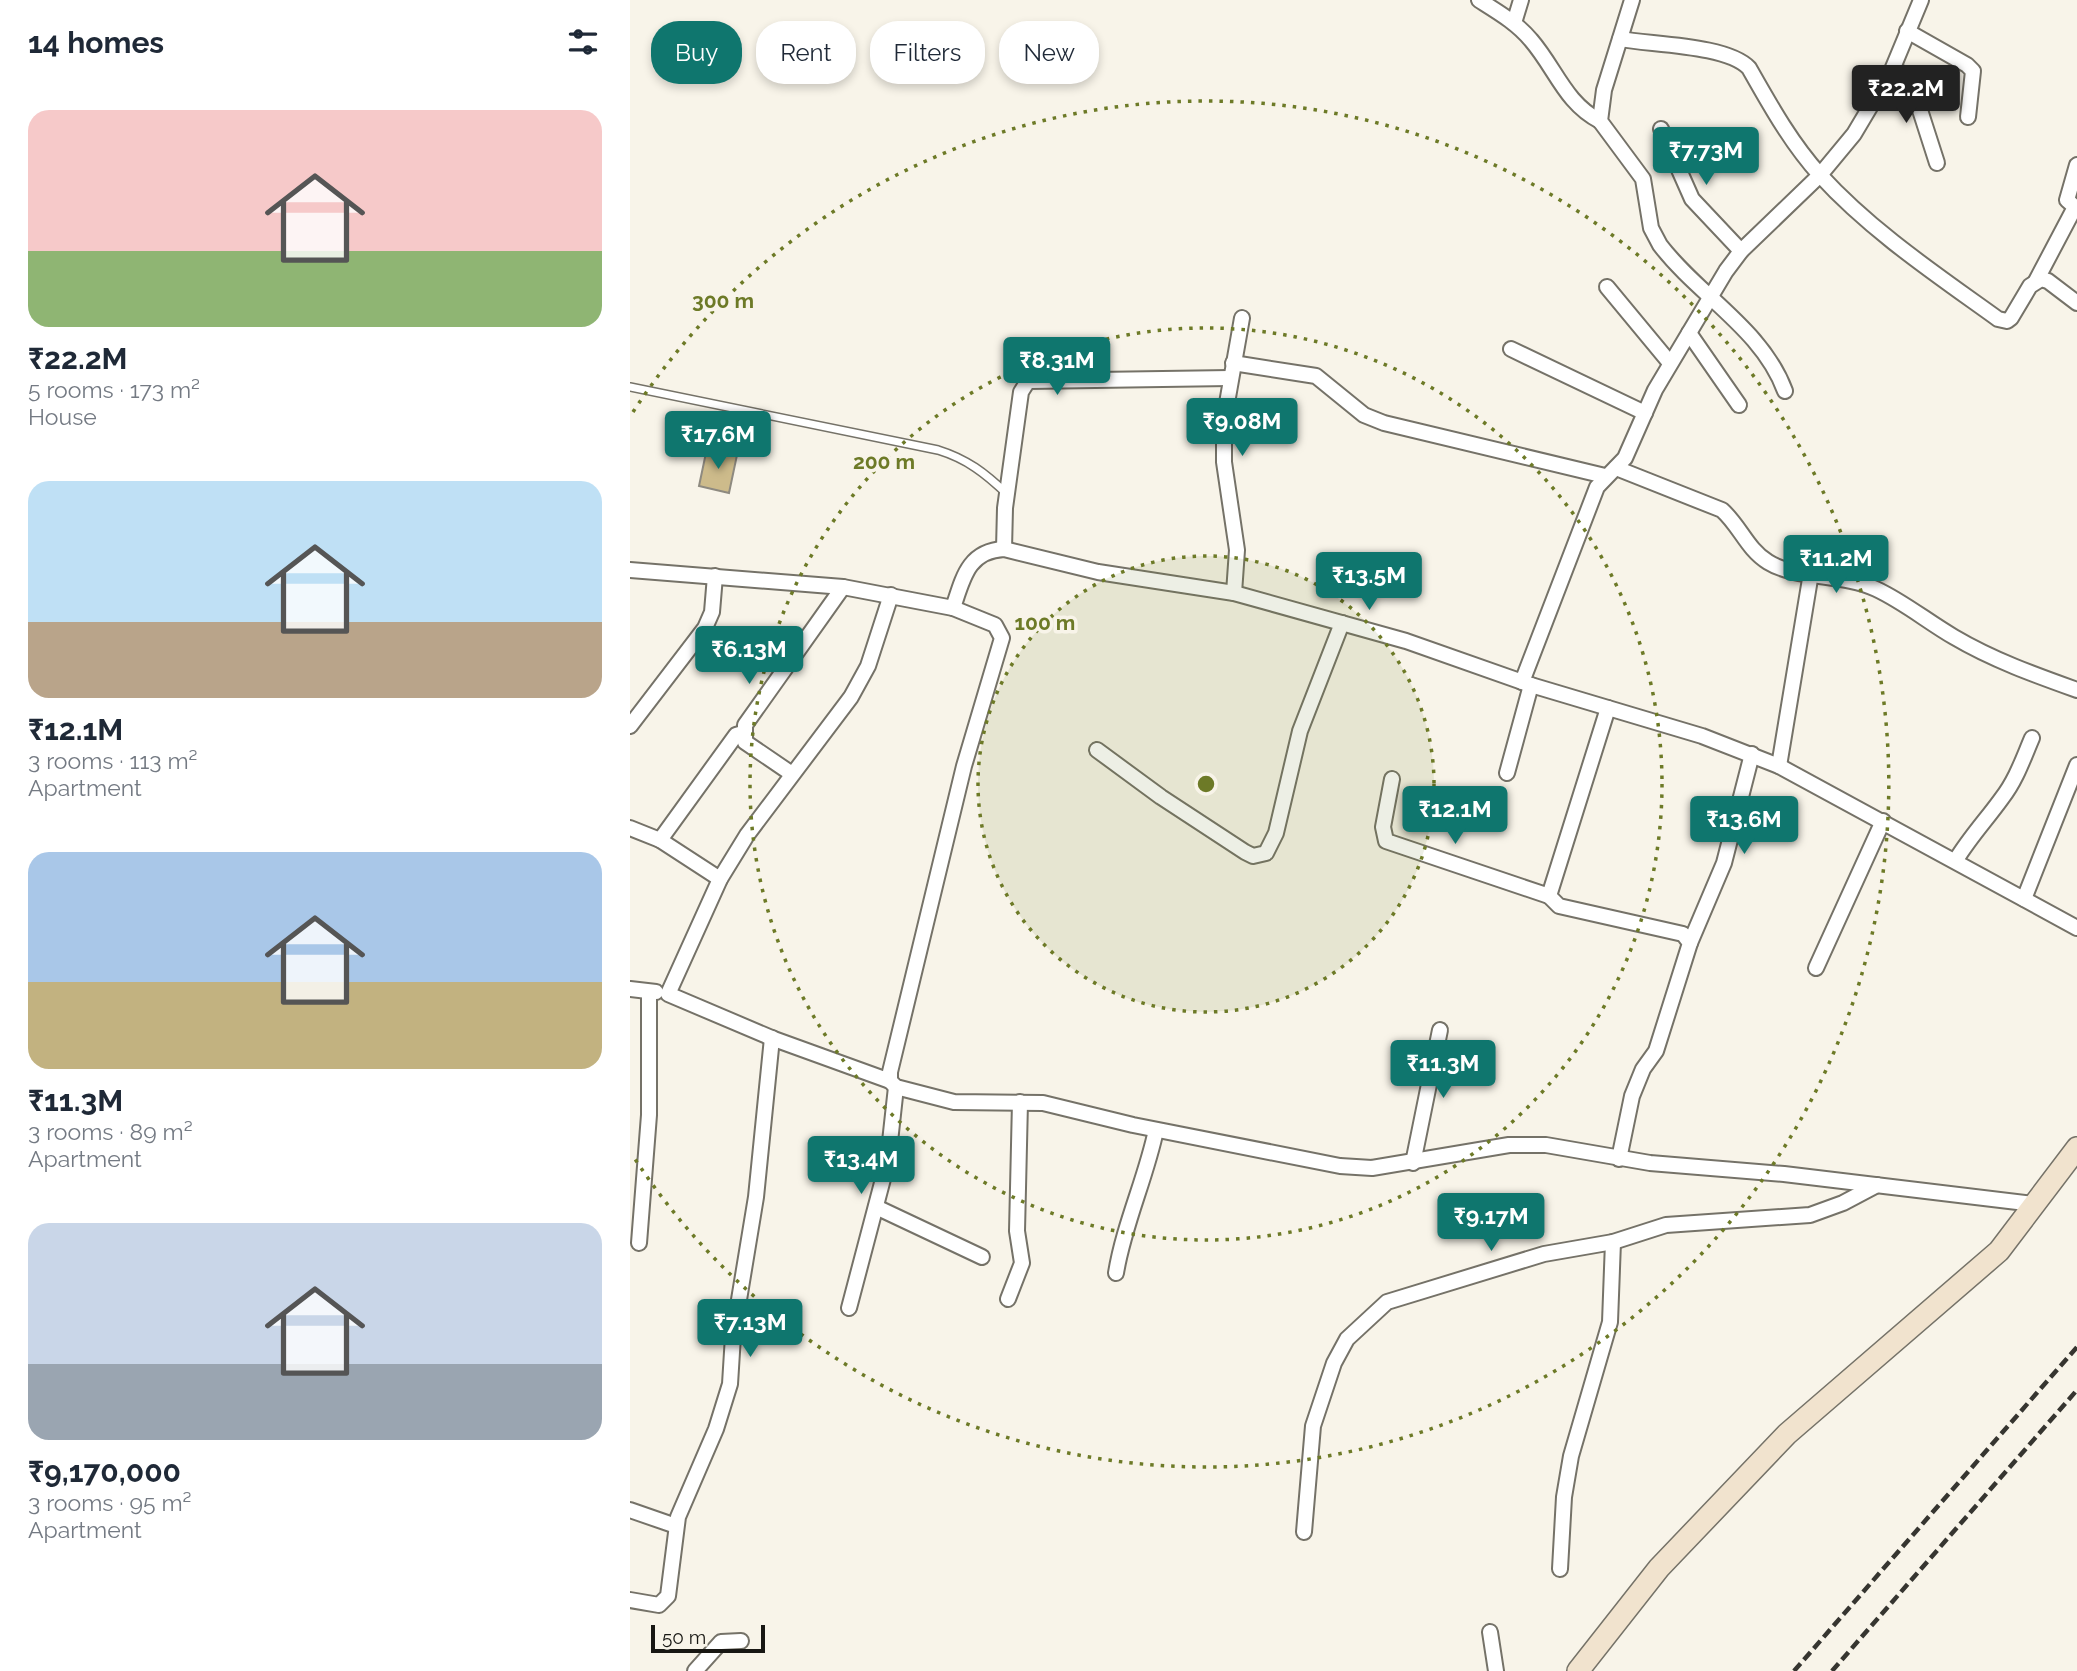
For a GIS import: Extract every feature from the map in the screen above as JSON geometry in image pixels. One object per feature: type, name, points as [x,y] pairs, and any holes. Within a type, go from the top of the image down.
[{"type":"main road","points":[[1578,1671],[1660,1568],[1787,1434],[1999,1251],[2077,1149]]},
{"type":"street","points":[[1479,0],[1514,23],[1544,57],[1572,101],[1601,121],[1643,179],[1651,228],[1660,245],[1757,344],[1778,372],[1785,391]]},
{"type":"street","points":[[1514,23],[1521,0]]},
{"type":"street","points":[[1601,121],[1604,90],[1632,0]]},
{"type":"street","points":[[1507,773],[1526,683],[1589,505],[1610,472],[1625,458],[1670,363],[1741,251],[1820,175],[1854,134],[1892,70],[1915,2]]},
{"type":"street","points":[[1907,31],[1973,71],[1968,117]]},
{"type":"street","points":[[1620,39],[1723,51],[1740,58],[1749,68],[1794,143],[1820,175],[1929,270],[1998,319],[2011,318],[2036,281],[2076,207],[2067,200],[2077,164]]},
{"type":"street","points":[[1892,70],[1904,74],[1911,82],[1937,163]]},
{"type":"street","points":[[1661,130],[1692,199],[1741,251]]},
{"type":"street","points":[[2036,281],[2048,281],[2077,303]]},
{"type":"street","points":[[1606,287],[1670,363]]},
{"type":"street","points":[[1234,593],[1237,550],[1224,462],[1224,434],[1231,371],[1242,318]]},
{"type":"street","points":[[1689,333],[1739,405]]},
{"type":"street","points":[[1511,349],[1644,413]]},
{"type":"street","points":[[1004,549],[1007,494],[1021,392],[1028,380],[1231,371],[1317,376],[1364,415],[1384,423],[1610,472],[1722,510],[1734,520],[1755,553],[1771,564],[1853,580],[1877,589],[1989,656],[2077,690]]},
{"type":"street","points":[[953,608],[973,559],[991,550],[1004,549],[1098,572],[1234,593],[1342,622],[1752,754],[1956,860],[2077,928]]},
{"type":"street","points":[[630,570],[843,587],[891,595],[953,608],[995,625],[1002,638],[964,766],[893,1084],[888,1160],[849,1308]]},
{"type":"street","points":[[1779,766],[1811,573]]},
{"type":"street","points":[[630,726],[705,628],[712,612],[715,576]]},
{"type":"street","points":[[792,774],[745,742],[743,733],[771,685],[843,587]]},
{"type":"street","points":[[668,994],[720,879],[747,835],[851,697],[868,666],[891,595]]},
{"type":"street","points":[[1097,750],[1161,797],[1245,852],[1253,856],[1266,853],[1276,833],[1300,731],[1342,622]]},
{"type":"street","points":[[1549,896],[1608,708]]},
{"type":"street","points":[[660,840],[696,785],[736,735],[743,733]]},
{"type":"street","points":[[1956,860],[1973,832],[2002,798],[2016,776],[2032,738]]},
{"type":"street","points":[[1619,1159],[1635,1088],[1656,1051],[1690,943],[1724,863],[1752,754]]},
{"type":"street","points":[[2024,899],[2077,765]]},
{"type":"street","points":[[1392,779],[1383,827],[1386,841],[1549,896],[1559,906],[1683,934],[1690,943]]},
{"type":"street","points":[[1816,968],[1883,821]]},
{"type":"street","points":[[630,828],[660,840],[720,879]]},
{"type":"street","points":[[630,989],[668,994],[772,1038],[893,1084],[954,1102],[1020,1102],[1063,1107],[1156,1130],[1340,1166],[1372,1168],[1413,1163],[1509,1145],[1582,1149],[1619,1159],[2034,1203]]},
{"type":"street","points":[[639,1243],[649,1115],[649,992]]},
{"type":"street","points":[[1413,1163],[1440,1030]]},
{"type":"street","points":[[630,1600],[659,1605],[664,1603],[670,1588],[677,1526],[730,1384],[733,1336],[756,1197],[772,1038]]},
{"type":"street","points":[[1009,1298],[1021,1263],[1017,1231],[1020,1102]]},
{"type":"street","points":[[1116,1273],[1120,1248],[1144,1179],[1156,1130]]},
{"type":"street","points":[[1304,1532],[1313,1426],[1334,1363],[1357,1327],[1387,1302],[1463,1281],[1544,1254],[1613,1242],[1682,1222],[1740,1222],[1810,1215],[1843,1203],[1877,1185]]},
{"type":"street","points":[[876,1207],[982,1257]]},
{"type":"street","points":[[1560,1569],[1564,1497],[1571,1456],[1609,1322],[1613,1242]]},
{"type":"street","points":[[630,1510],[677,1526]]},
{"type":"street","points":[[1490,1632],[1496,1671]]},
{"type":"street","points":[[695,1671],[721,1642],[741,1641]]},
{"type":"lane","points":[[630,387],[938,450],[961,457],[984,472],[1007,494]]},
{"type":"building","points":[[707,448],[737,455],[729,493],[699,486]]},
{"type":"railway","points":[[1794,1671],[2077,1347]]},
{"type":"railway","points":[[1832,1671],[2077,1390]]}]
